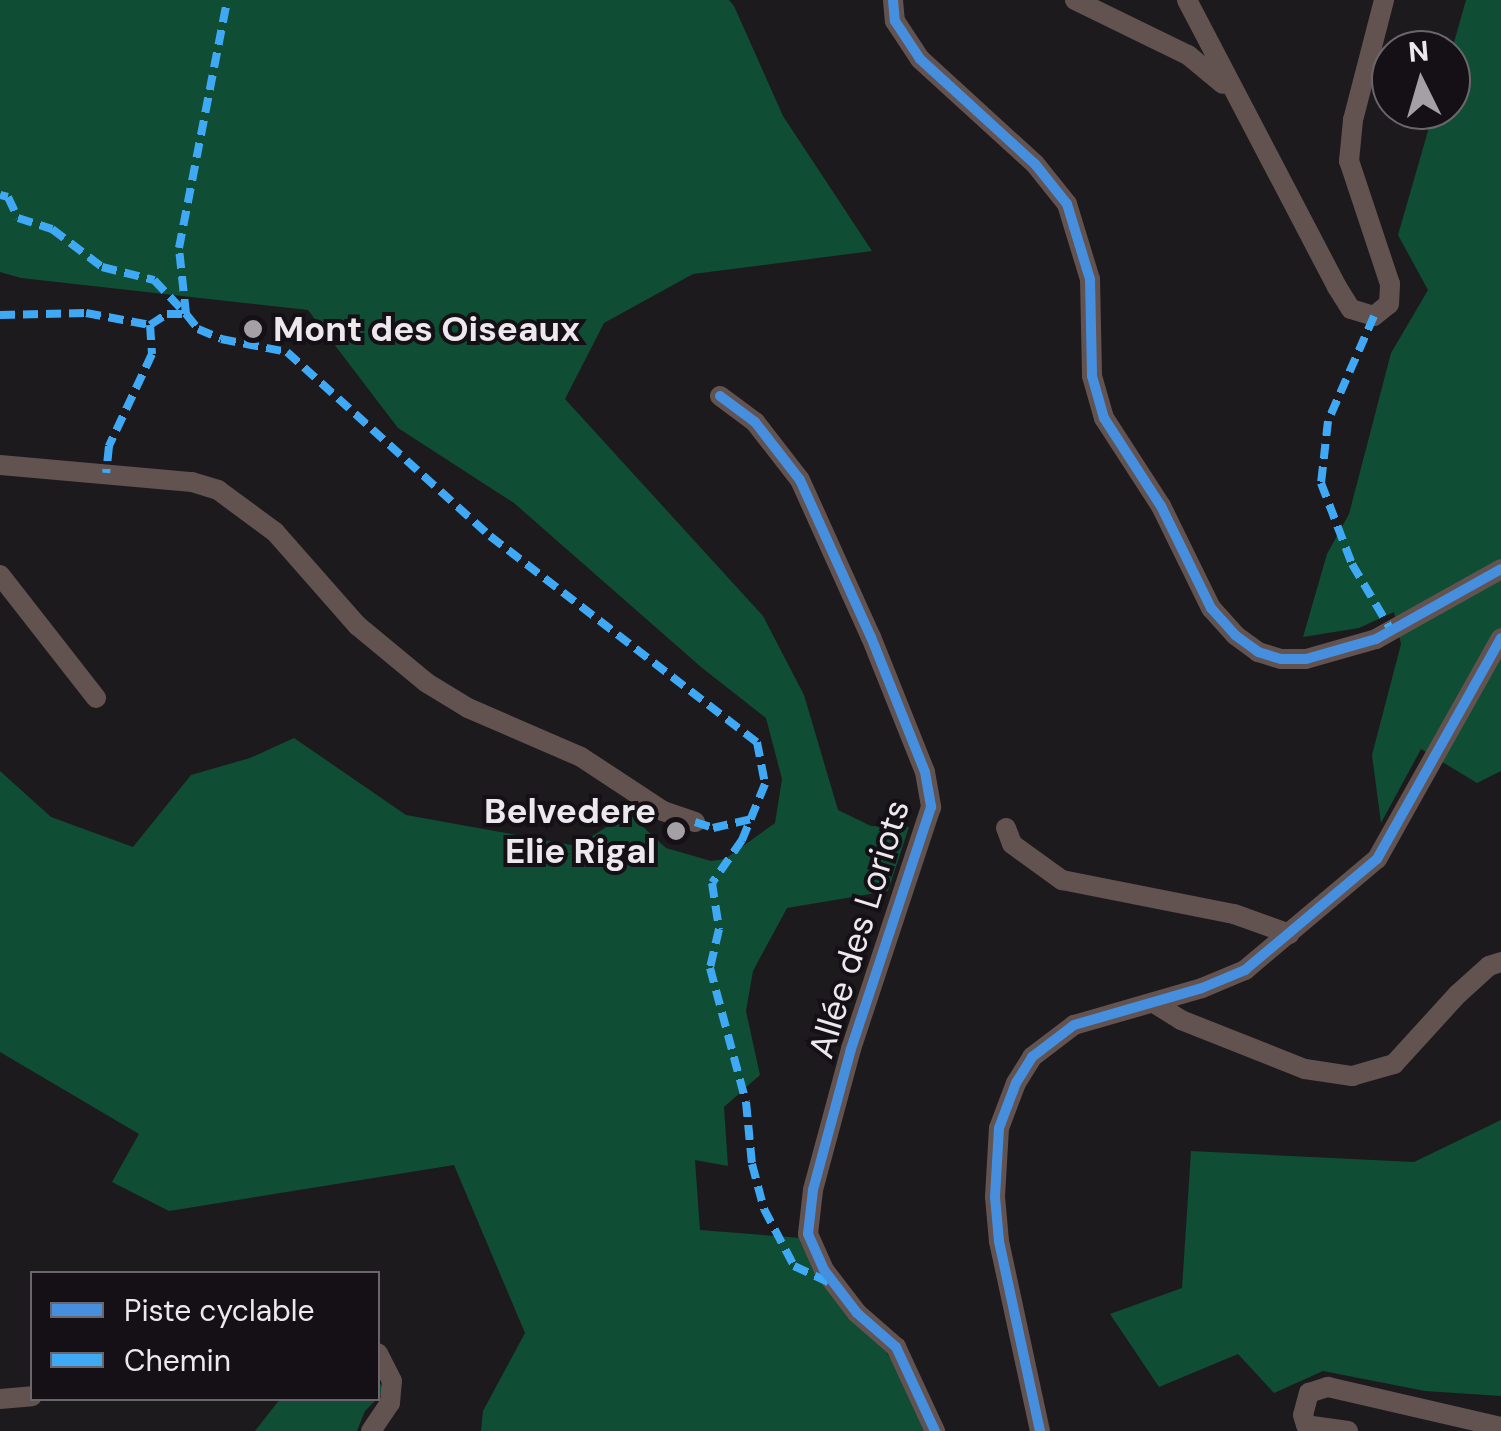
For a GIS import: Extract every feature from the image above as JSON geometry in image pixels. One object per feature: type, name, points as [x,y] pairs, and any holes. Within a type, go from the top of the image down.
[{"type":"street","points":[[893,0],[896,20],[920,59],[1035,164],[1067,204],[1090,280],[1092,376],[1104,418],[1161,506],[1211,608],[1235,636],[1258,652],[1281,660],[1306,659],[1376,639],[1501,569]]},
{"type":"street","points":[[1075,0],[1188,55],[1234,96]]},
{"type":"street","points":[[1187,0],[1234,96],[1351,309],[1374,316],[1388,304],[1390,284],[1348,161],[1353,120],[1384,0]]},
{"type":"street","name":"Allée des Loriots","points":[[720,396],[755,422],[800,480],[872,637],[926,772],[931,807],[851,1050],[813,1190],[808,1234],[824,1270],[856,1313],[896,1347],[936,1431]]},
{"type":"street","points":[[0,466],[192,482],[218,490],[275,532],[358,626],[427,683],[468,708],[581,757],[663,811],[695,822]]},
{"type":"street","points":[[0,575],[96,698]]},
{"type":"street","points":[[1040,1431],[999,1241],[995,1197],[999,1128],[1016,1083],[1032,1057],[1074,1025],[1154,1003],[1245,970],[1377,859],[1501,638]]},
{"type":"street","points":[[1006,828],[1012,844],[1062,880],[1234,914],[1290,934]]},
{"type":"street","points":[[1154,1003],[1181,1020],[1304,1069],[1352,1076],[1394,1064],[1458,994],[1489,966],[1501,962]]},
{"type":"street","points":[[380,1357],[392,1381],[387,1431]]},
{"type":"street","points":[[1348,1431],[1306,1424],[1303,1415],[1308,1394],[1328,1387],[1501,1427]]},
{"type":"street","points":[[0,1399],[30,1396]]},
{"type":"street","points":[[372,1431],[390,1403]]},
{"type":"green space","points":[[0,0],[729,0],[734,6],[783,116],[872,251],[693,274],[604,323],[565,399],[763,616],[804,695],[838,810],[871,826],[909,827],[888,891],[787,908],[753,971],[746,1011],[760,1075],[724,1107],[728,1166],[695,1160],[700,1230],[801,1238],[856,1306],[899,1371],[925,1431],[481,1431],[483,1411],[525,1333],[454,1165],[169,1211],[112,1182],[139,1134],[0,1052],[0,771],[51,817],[133,847],[191,775],[250,758],[294,738],[406,815],[577,846],[628,813],[666,848],[711,861],[725,859],[775,823],[782,779],[766,718],[701,667],[514,503],[398,428],[308,310],[21,278],[0,272]]},
{"type":"green space","points":[[1466,0],[1501,0],[1501,771],[1477,783],[1421,749],[1381,823],[1372,755],[1401,644],[1394,612],[1359,628],[1303,637],[1327,554],[1349,514],[1391,353],[1428,290],[1398,235],[1428,130],[1471,130],[1471,30],[1458,30]]},
{"type":"green space","points":[[1501,1120],[1501,1396],[1425,1391],[1323,1371],[1274,1393],[1238,1354],[1159,1387],[1110,1314],[1182,1288],[1191,1151],[1414,1162]]},
{"type":"green space","points":[[278,1401],[375,1401],[365,1411],[357,1431],[255,1431]]},
{"type":"marked path","points":[[186,314],[179,248],[227,0]]},
{"type":"marked path","points":[[0,195],[8,197],[18,218],[52,229],[102,267],[154,280],[186,314]]},
{"type":"marked path","points":[[0,315],[86,313],[150,325],[152,354],[109,446],[106,473]]},
{"type":"marked path","points":[[150,325],[167,314],[186,314],[198,329],[221,339],[287,352],[490,536],[757,742],[765,784],[742,840],[712,883],[719,929],[710,968],[746,1102],[752,1164],[764,1209],[794,1266],[828,1282]]},
{"type":"marked path","points":[[1374,316],[1328,421],[1321,483],[1352,564],[1391,630]]},
{"type":"marked path","points":[[695,822],[713,828],[751,819]]},
{"type":"cycle path","points":[[893,0],[895,21],[920,59],[1035,164],[1067,204],[1090,279],[1092,376],[1104,418],[1161,506],[1211,608],[1235,635],[1258,652],[1281,659],[1306,659],[1376,639],[1501,569]]},
{"type":"cycle path","points":[[720,396],[755,422],[800,480],[871,637],[925,772],[931,807],[851,1049],[813,1190],[808,1234],[824,1270],[857,1313],[896,1347],[935,1431]]},
{"type":"cycle path","points":[[1040,1431],[999,1241],[995,1197],[999,1128],[1016,1083],[1032,1057],[1074,1025],[1202,988],[1245,970],[1377,859],[1501,638]]},
{"type":"place","name":"Mont des Oiseaux","points":[[253,329]]},
{"type":"place","name":"Belvedere Elie Rigal","points":[[676,831]]}]
